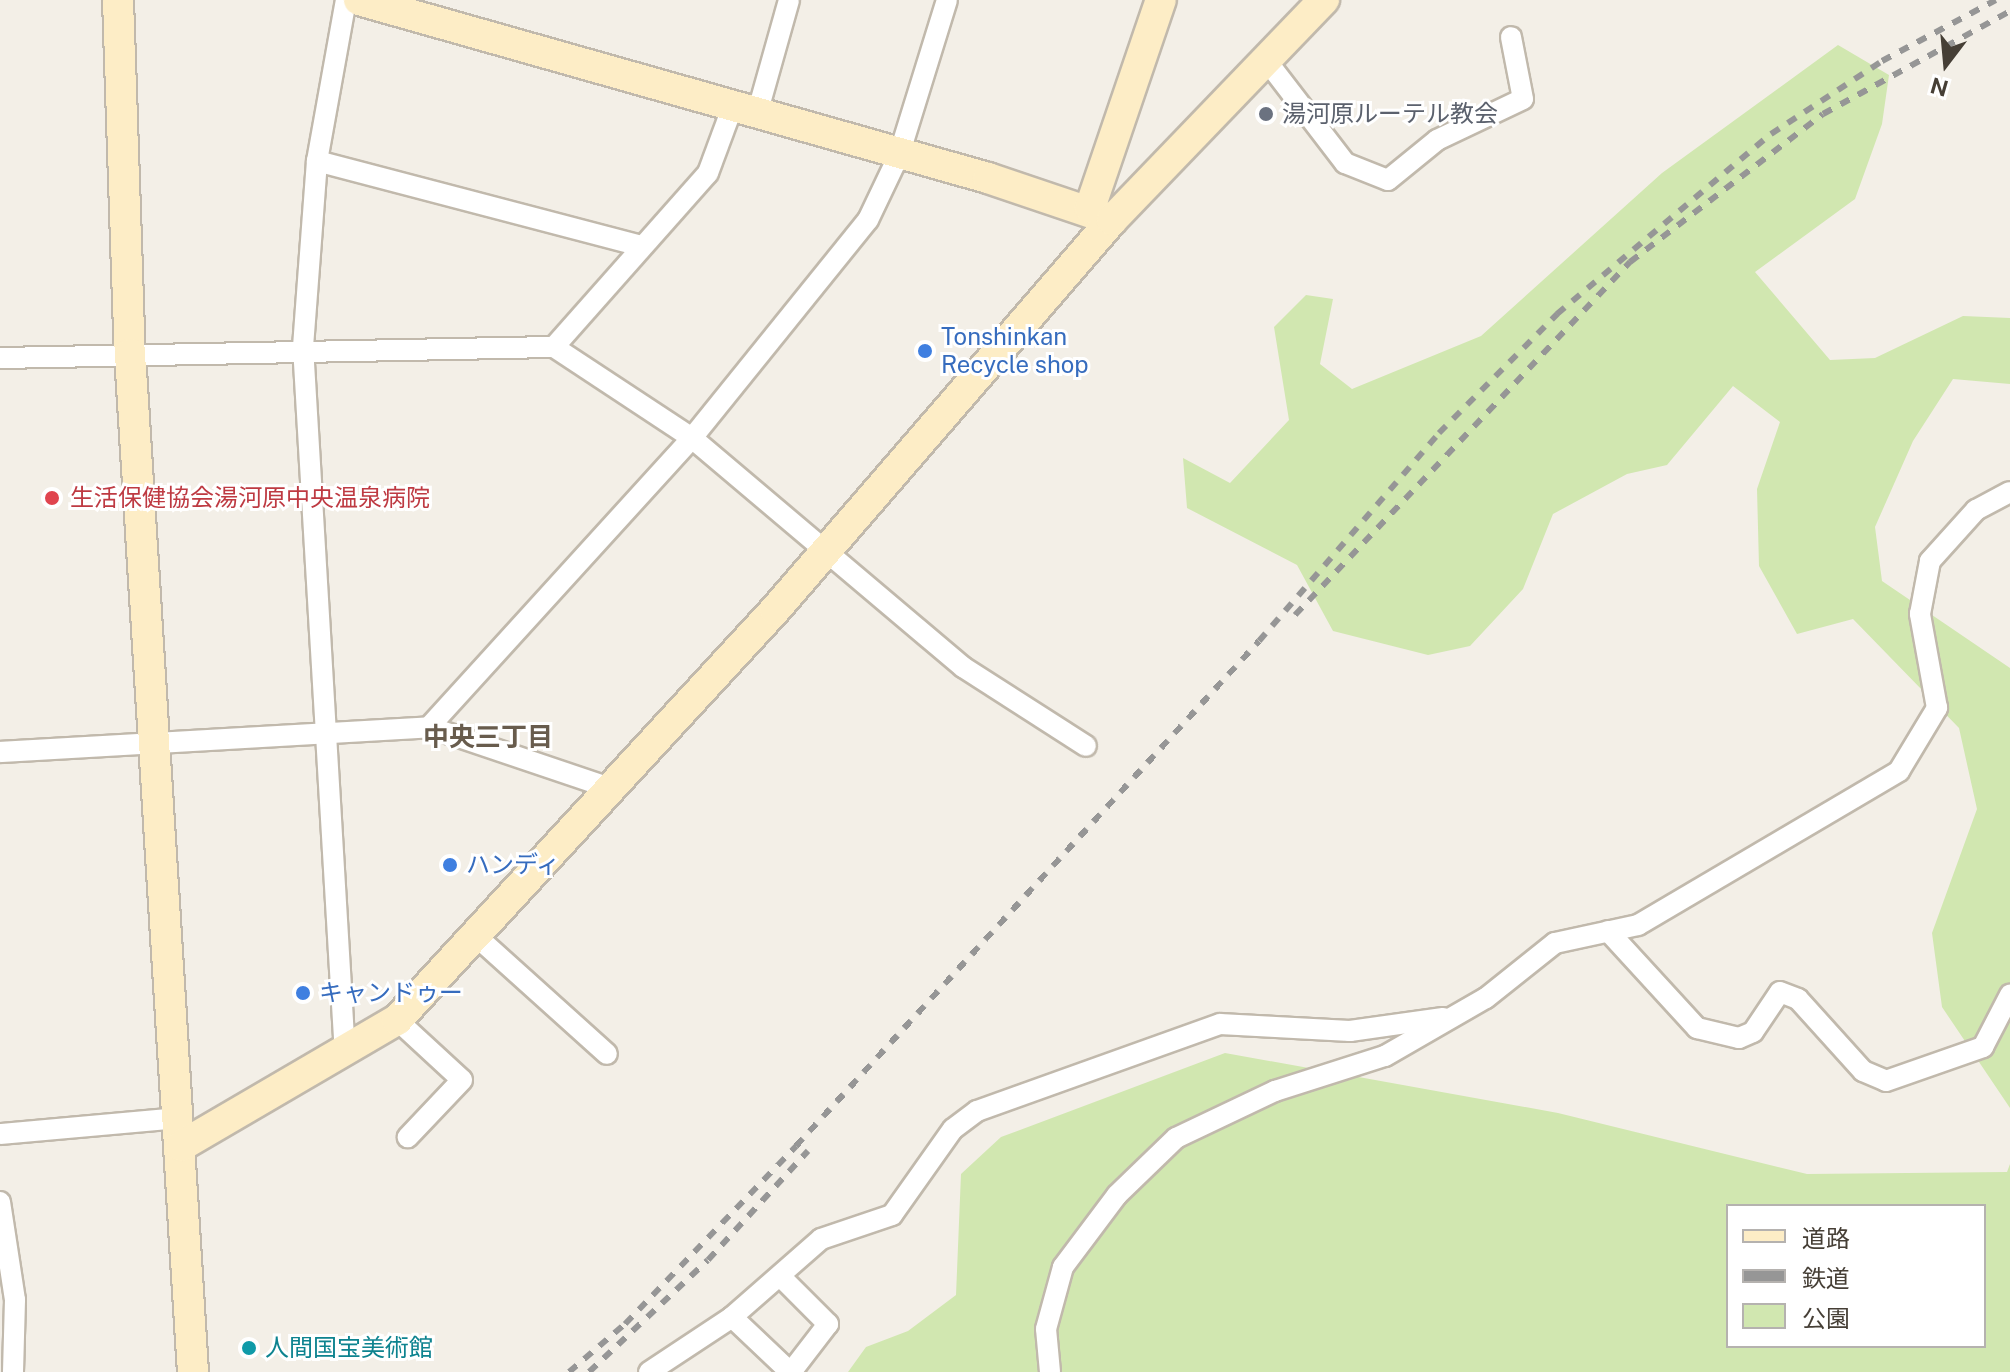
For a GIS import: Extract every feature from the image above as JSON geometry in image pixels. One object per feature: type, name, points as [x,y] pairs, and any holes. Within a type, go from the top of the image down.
[{"type":"street","points":[[118,0],[130,354],[159,744],[193,1372]]},
{"type":"street","points":[[345,1055],[303,347],[317,161],[346,0]]},
{"type":"street","points":[[359,0],[1101,214]]},
{"type":"street","points":[[554,347],[708,173],[744,111],[789,0]]},
{"type":"street","points":[[429,727],[692,438],[868,220],[899,155],[947,0]]},
{"type":"street","points":[[1101,214],[1161,0]]},
{"type":"street","points":[[0,1134],[180,1132],[345,1055],[397,1020],[822,552],[1101,214],[1266,60],[1324,0]]},
{"type":"street","points":[[1266,60],[1345,163],[1388,180],[1437,140],[1523,99],[1511,37]]},
{"type":"street","points":[[317,161],[641,246]]},
{"type":"street","points":[[0,358],[303,347],[554,347],[692,438],[822,552],[963,667],[1086,746]]},
{"type":"street","points":[[1050,1372],[1046,1329],[1063,1267],[1117,1195],[1176,1138],[1250,1101],[1385,1056],[1455,1016],[1555,943],[1638,925],[1908,762],[1937,708],[1920,614],[1930,561],[1976,510],[2010,492]]},
{"type":"street","points":[[0,752],[429,727],[607,787]]},
{"type":"street","points":[[1608,931],[1697,1028],[1739,1038],[1753,1032],[1780,992],[1798,999],[1863,1071],[1886,1081],[1983,1047],[2010,995]]},
{"type":"street","points":[[476,936],[607,1054]]},
{"type":"street","points":[[649,1372],[732,1317],[821,1239],[892,1215],[953,1129],[977,1111],[1220,1024],[1350,1031],[1455,1016]]},
{"type":"street","points":[[397,1020],[462,1080],[408,1137]]},
{"type":"street","points":[[0,1202],[13,1372]]},
{"type":"street","points":[[732,1317],[790,1372],[828,1324],[780,1276]]},
{"type":"green space","points":[[1838,45],[1889,75],[1882,124],[1855,199],[1755,272],[1830,360],[1875,358],[1963,316],[2010,318],[2010,384],[1953,379],[1913,441],[1875,527],[1882,581],[2010,668],[2010,1108],[1942,1007],[1932,933],[1977,809],[1959,728],[1853,619],[1797,634],[1759,566],[1757,489],[1780,422],[1733,386],[1667,465],[1627,474],[1553,514],[1523,589],[1470,646],[1428,655],[1333,631],[1297,565],[1187,508],[1183,458],[1230,483],[1289,420],[1274,327],[1306,295],[1333,299],[1320,364],[1352,389],[1481,336],[1662,173]]},
{"type":"green space","points":[[1225,1053],[1558,1113],[1807,1174],[2007,1172],[2010,1164],[2010,1372],[848,1372],[866,1347],[908,1331],[956,1295],[961,1174],[1001,1137]]},
{"type":"railway","points":[[569,1372],[625,1324],[796,1146],[1259,641],[1439,433],[1557,314],[1771,134],[1882,61],[1996,0]]},
{"type":"railway","points":[[1295,615],[1630,262],[1823,114],[2010,11]]},
{"type":"railway","points":[[589,1372],[708,1260],[808,1151]]},
{"type":"place","name":"湯河原ルーテル教会","points":[[1266,114]]},
{"type":"place","name":"Tonshinkan Recycle shop","points":[[925,351]]},
{"type":"place","name":"生活保健協会湯河原中央温泉病院","points":[[52,498]]},
{"type":"place","name":"ハンディ","points":[[450,865]]},
{"type":"place","name":"キャンドゥー","points":[[303,993]]},
{"type":"place","name":"人間国宝美術館","points":[[249,1348]]},
{"type":"district","name":"中央三丁目","points":[[488,737]]}]
